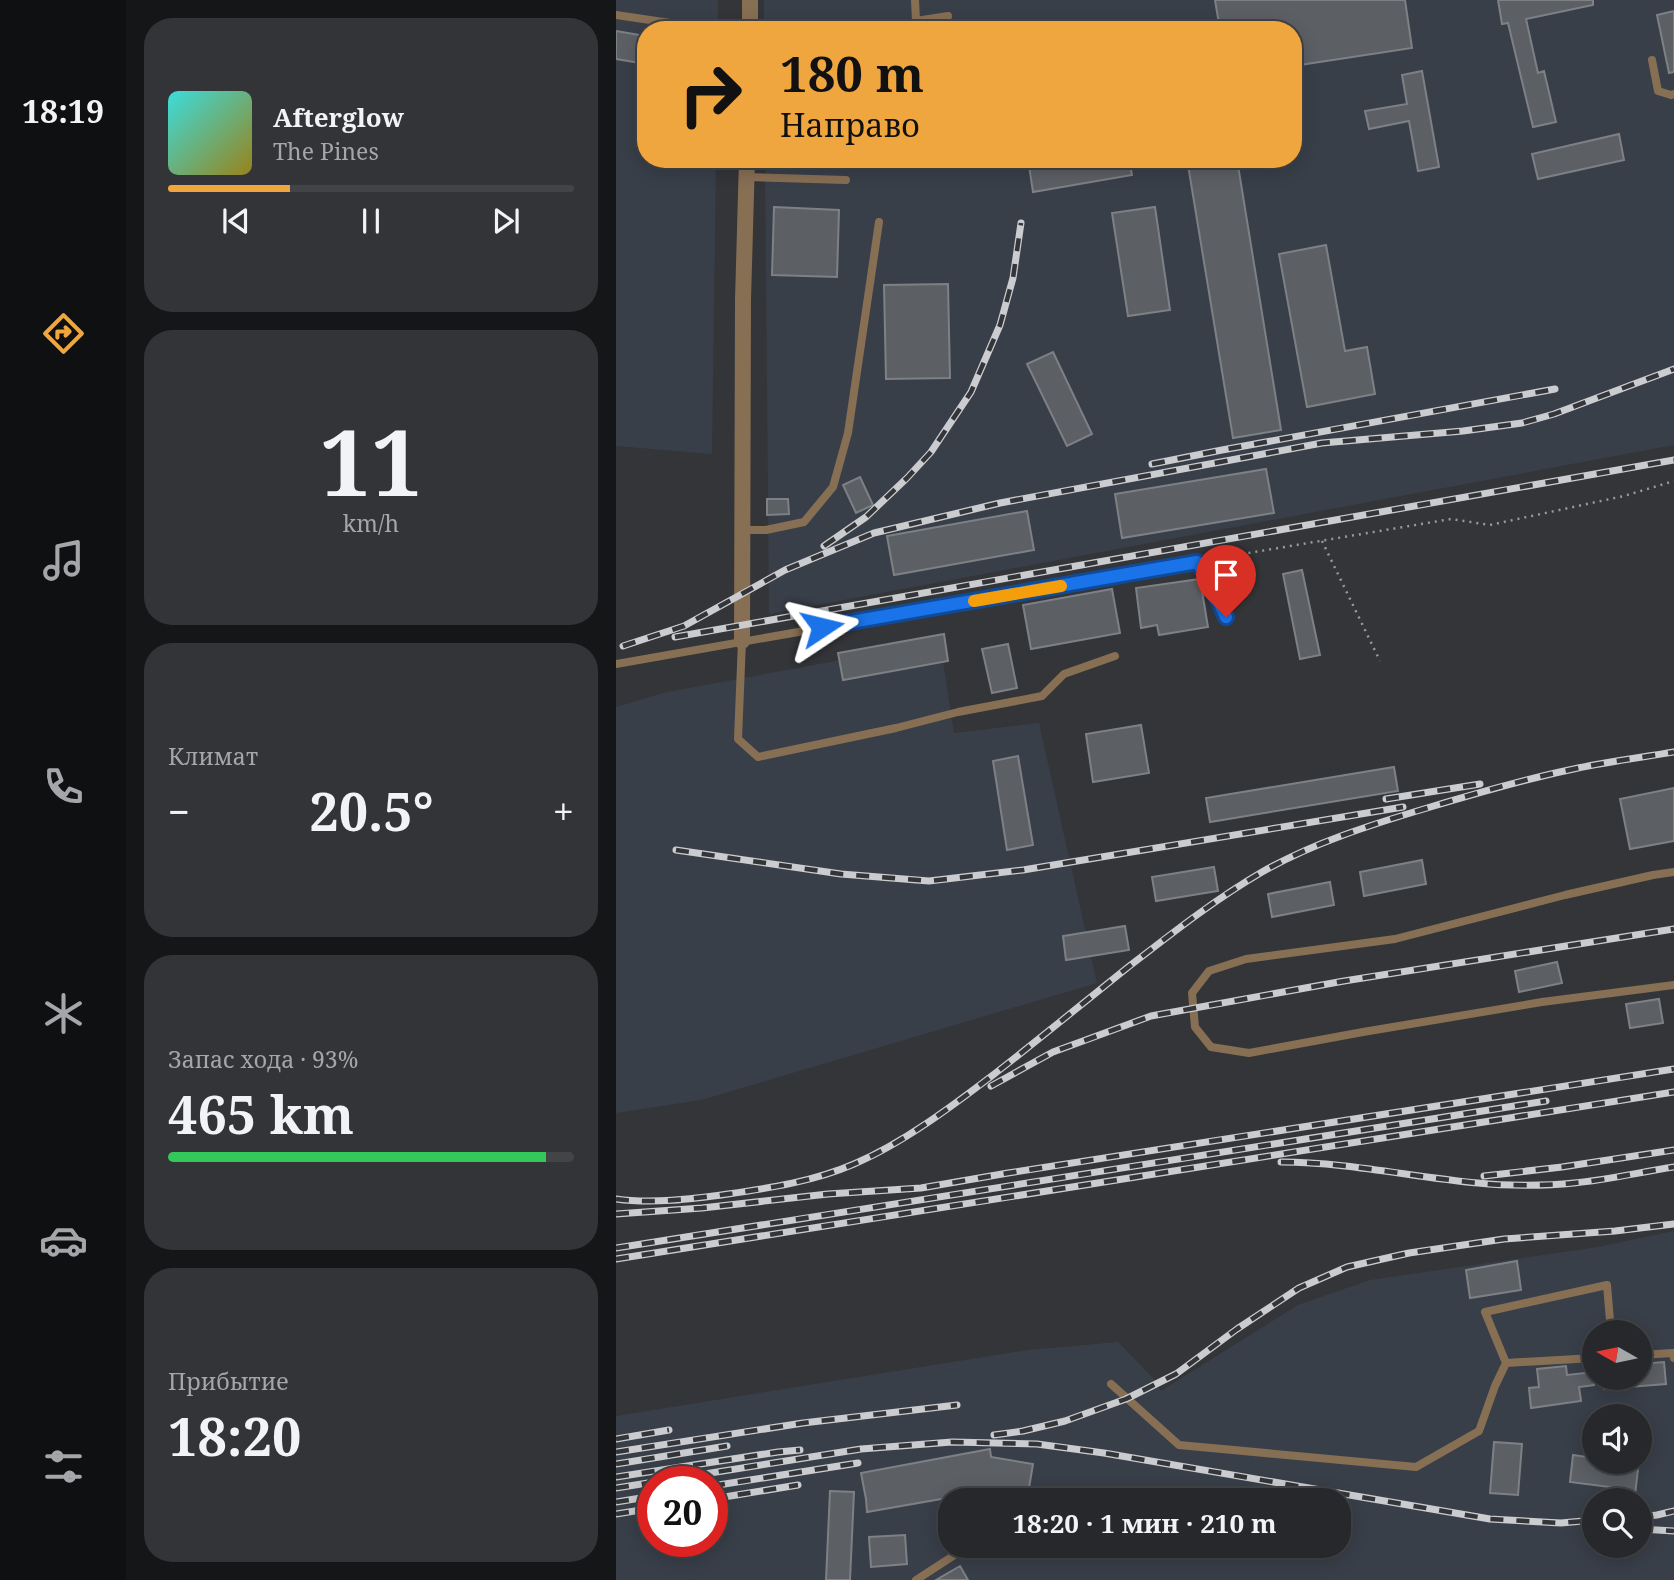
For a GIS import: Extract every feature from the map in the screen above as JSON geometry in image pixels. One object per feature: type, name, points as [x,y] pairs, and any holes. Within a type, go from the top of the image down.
[{"type":"street","points":[[750,0],[750,21]]},
{"type":"street","points":[[741,641],[743,300],[747,168]]},
{"type":"lane","points":[[915,0],[916,21],[948,16]]},
{"type":"lane","points":[[616,15],[656,21]]},
{"type":"lane","points":[[1651,61],[1658,91],[1674,94]]},
{"type":"lane","points":[[747,177],[846,180]]},
{"type":"lane","points":[[742,530],[766,530],[804,522],[833,487],[848,433],[879,222]]},
{"type":"lane","points":[[616,664],[1197,562],[1226,617]]},
{"type":"lane","points":[[741,641],[738,739],[758,757],[1042,696],[1064,674],[1115,656]]},
{"type":"lane","points":[[1674,872],[1565,895],[1395,939],[1246,959],[1209,971],[1192,993],[1195,1027],[1211,1046],[1249,1053],[1542,1002],[1674,985]]},
{"type":"lane","points":[[1111,1384],[1179,1445],[1416,1467],[1479,1431],[1506,1363],[1485,1312],[1607,1285],[1610,1320]]},
{"type":"lane","points":[[1652,1354],[1672,1353],[1674,1358]]},
{"type":"lane","points":[[1506,1363],[1582,1358]]},
{"type":"lane","points":[[916,1580],[950,1558]]},
{"type":"path","points":[[1197,562],[1451,519],[1490,525],[1623,496],[1674,481]]},
{"type":"path","points":[[1322,541],[1380,661]]},
{"type":"shaded area","points":[[616,0],[718,0],[718,21],[637,21],[637,168],[716,168],[712,454],[616,446]]},
{"type":"shaded area","points":[[764,0],[1674,0],[1674,445],[769,614],[765,168],[1302,168],[1302,21],[764,21]]},
{"type":"shaded area","points":[[940,642],[954,733],[1039,723],[1097,983],[701,1100],[616,1113],[616,707],[667,692]]},
{"type":"shaded area","points":[[1674,1231],[1674,1580],[616,1580],[616,1416],[1028,1350],[1118,1342],[1153,1378],[1161,1391],[1298,1305],[1370,1280],[1598,1247]]},
{"type":"building","points":[[1215,0],[1405,0],[1412,48],[1302,65],[1302,21],[1218,21]]},
{"type":"building","points":[[1498,0],[1593,0],[1593,5],[1526,19],[1538,73],[1544,71],[1556,122],[1533,127],[1508,23],[1502,24]]},
{"type":"building","points":[[1674,11],[1674,72],[1669,73],[1657,15]]},
{"type":"building","points":[[616,31],[637,34],[637,62],[616,59]]},
{"type":"building","points":[[1422,71],[1439,167],[1418,171],[1409,121],[1369,129],[1365,111],[1407,104],[1402,75]]},
{"type":"building","points":[[1619,134],[1624,160],[1538,179],[1532,154]]},
{"type":"building","points":[[1029,168],[1131,168],[1132,175],[1033,192]]},
{"type":"building","points":[[1188,168],[1238,168],[1281,430],[1233,438]]},
{"type":"building","points":[[774,207],[839,210],[837,277],[772,275]]},
{"type":"building","points":[[1155,207],[1170,310],[1128,316],[1112,213]]},
{"type":"building","points":[[1326,245],[1345,351],[1367,347],[1375,394],[1307,407],[1279,254]]},
{"type":"building","points":[[948,284],[950,378],[886,379],[884,285]]},
{"type":"building","points":[[1053,352],[1092,434],[1067,446],[1027,364]]},
{"type":"building","points":[[1266,469],[1274,513],[1122,538],[1115,494]]},
{"type":"building","points":[[860,477],[873,505],[856,513],[843,485]]},
{"type":"building","points":[[767,499],[788,499],[789,514],[767,515]]},
{"type":"building","points":[[1027,511],[1034,550],[894,575],[887,536]]},
{"type":"building","points":[[1302,570],[1320,655],[1300,659],[1283,574]]},
{"type":"building","points":[[1200,579],[1208,627],[1159,635],[1157,625],[1141,628],[1136,588]]},
{"type":"building","points":[[1112,589],[1120,633],[1031,649],[1023,605]]},
{"type":"building","points":[[944,634],[948,661],[843,680],[838,653]]},
{"type":"building","points":[[1008,644],[1017,688],[992,693],[982,649]]},
{"type":"building","points":[[1141,725],[1149,773],[1093,782],[1086,734]]},
{"type":"building","points":[[1018,756],[1033,845],[1007,850],[993,761]]},
{"type":"building","points":[[1394,767],[1398,791],[1210,822],[1206,798]]},
{"type":"building","points":[[1674,788],[1674,841],[1630,849],[1620,799]]},
{"type":"building","points":[[1422,860],[1426,884],[1364,896],[1360,872]]},
{"type":"building","points":[[1214,867],[1218,891],[1156,901],[1152,877]]},
{"type":"building","points":[[1330,882],[1334,905],[1272,917],[1268,894]]},
{"type":"building","points":[[1125,926],[1129,950],[1066,960],[1063,936]]},
{"type":"building","points":[[1557,962],[1562,983],[1519,992],[1515,971]]},
{"type":"building","points":[[1659,999],[1663,1023],[1630,1028],[1626,1004]]},
{"type":"building","points":[[1517,1261],[1521,1290],[1470,1298],[1466,1270]]},
{"type":"building","points":[[1664,1362],[1666,1384],[1652,1385],[1652,1363]]},
{"type":"building","points":[[1566,1366],[1567,1375],[1582,1373],[1582,1387],[1579,1387],[1581,1401],[1531,1408],[1529,1388],[1539,1387],[1537,1369]]},
{"type":"building","points":[[1494,1442],[1522,1444],[1518,1495],[1490,1493]]},
{"type":"building","points":[[990,1449],[991,1457],[1033,1464],[1029,1488],[938,1488],[938,1500],[867,1512],[861,1473]]},
{"type":"building","points":[[1573,1455],[1582,1456],[1582,1474],[1637,1474],[1636,1488],[1610,1488],[1570,1482]]},
{"type":"building","points":[[830,1491],[854,1492],[850,1580],[826,1580]]},
{"type":"building","points":[[905,1535],[907,1564],[871,1567],[869,1537]]},
{"type":"building","points":[[960,1566],[968,1580],[936,1580]]},
{"type":"railway","points":[[824,546],[866,517],[907,478],[931,452],[971,392],[1000,325],[1013,278],[1021,223]]},
{"type":"railway","points":[[623,646],[684,626],[785,570],[874,533],[1000,503],[1322,443],[1522,423],[1554,414],[1674,369]]},
{"type":"railway","points":[[1152,464],[1555,389]]},
{"type":"railway","points":[[675,637],[1674,460]]},
{"type":"railway","points":[[616,1199],[672,1200],[744,1192],[808,1179],[854,1164],[890,1146],[943,1112],[1193,918],[1244,883],[1281,862],[1363,828],[1533,778],[1674,752]]},
{"type":"railway","points":[[1386,799],[1480,784]]},
{"type":"railway","points":[[676,850],[841,874],[929,881],[1023,870],[1403,807]]},
{"type":"railway","points":[[991,1086],[1053,1052],[1151,1016],[1344,981],[1674,929]]},
{"type":"railway","points":[[616,1214],[921,1188],[1674,1069]]},
{"type":"railway","points":[[616,1259],[1674,1092]]},
{"type":"railway","points":[[616,1248],[1546,1101]]},
{"type":"railway","points":[[1484,1176],[1674,1150]]},
{"type":"railway","points":[[1281,1162],[1330,1164],[1513,1185],[1586,1182],[1674,1167]]},
{"type":"railway","points":[[994,1435],[1065,1421],[1126,1399],[1176,1374],[1299,1288],[1347,1267],[1409,1253],[1504,1239],[1674,1224]]},
{"type":"railway","points":[[616,1452],[803,1423],[957,1405]]},
{"type":"railway","points":[[616,1439],[669,1430]]},
{"type":"railway","points":[[616,1488],[861,1449],[952,1442],[1037,1444],[1490,1519],[1561,1523],[1582,1521]]},
{"type":"railway","points":[[616,1464],[727,1446]]},
{"type":"railway","points":[[616,1477],[800,1450]]},
{"type":"railway","points":[[728,1483],[858,1463]]},
{"type":"railway","points":[[728,1496],[798,1485]]},
{"type":"railway","points":[[616,1502],[637,1499]]},
{"type":"railway","points":[[616,1514],[637,1511]]},
{"type":"railway","points":[[1652,1516],[1674,1511]]},
{"type":"railway","points":[[1652,1530],[1674,1531]]},
{"type":"slow traffic","points":[[974,601],[1061,586]]},
{"type":"route","points":[[822,627],[1197,562],[1226,617]]}]
